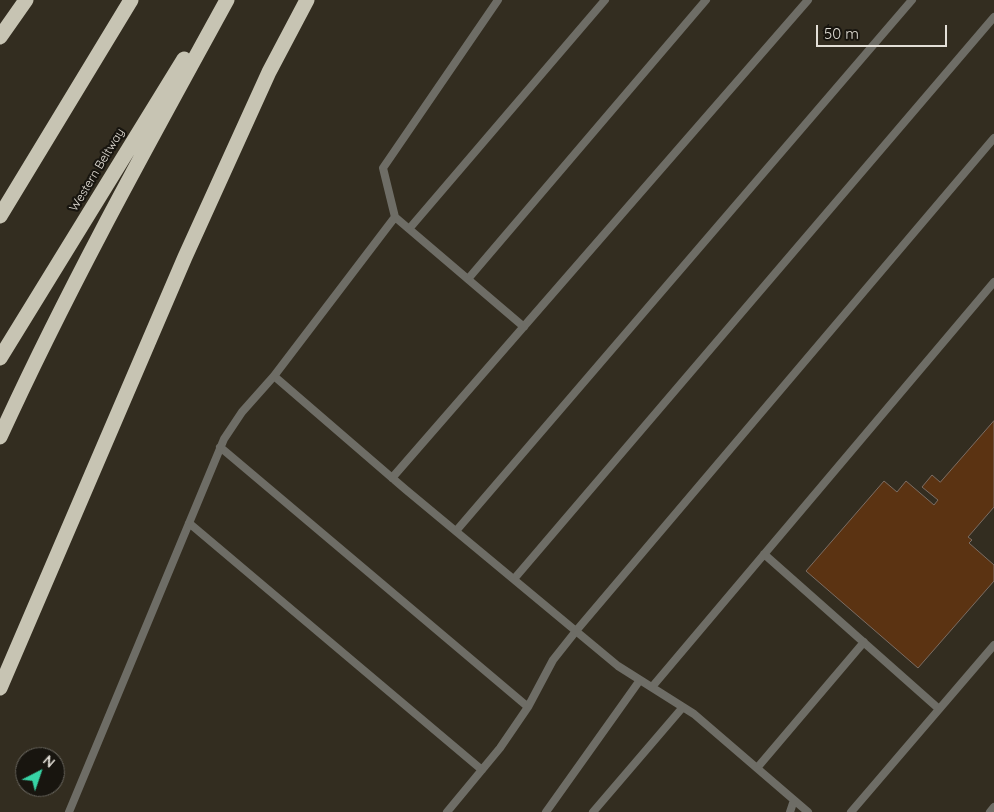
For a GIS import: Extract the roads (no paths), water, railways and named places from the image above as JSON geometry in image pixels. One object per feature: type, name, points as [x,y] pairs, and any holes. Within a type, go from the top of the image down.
[{"type":"highway","points":[[0,37],[26,0]]},
{"type":"highway","points":[[0,216],[131,0]]},
{"type":"highway","name":"Western Beltway","points":[[0,358],[151,111],[222,0]]},
{"type":"highway","points":[[0,437],[26,380],[108,218],[227,0]]},
{"type":"highway","points":[[0,688],[185,257],[269,72],[307,0]]},
{"type":"lane","points":[[498,0],[383,168],[395,217],[524,327]]},
{"type":"lane","points":[[409,229],[606,0]]},
{"type":"lane","points":[[468,279],[706,0]]},
{"type":"lane","points":[[392,478],[808,0]]},
{"type":"lane","points":[[456,531],[912,0]]},
{"type":"lane","points":[[514,580],[994,17]]},
{"type":"lane","points":[[447,812],[500,748],[528,708],[552,660],[994,138]]},
{"type":"lane","points":[[69,812],[220,447],[242,412],[274,376],[395,217]]},
{"type":"lane","points":[[652,687],[994,282]]},
{"type":"lane","points":[[274,376],[392,478],[618,666],[694,714],[808,812]]},
{"type":"lane","points":[[220,447],[528,708]]},
{"type":"lane","points":[[189,523],[482,770]]},
{"type":"lane","points":[[764,554],[940,708]]},
{"type":"lane","points":[[757,768],[864,642]]},
{"type":"lane","points":[[851,812],[994,645]]},
{"type":"lane","points":[[546,812],[640,680]]},
{"type":"lane","points":[[593,812],[683,707]]},
{"type":"lane","points":[[790,812],[794,800]]},
{"type":"lane","points":[[990,812],[994,807]]}]
